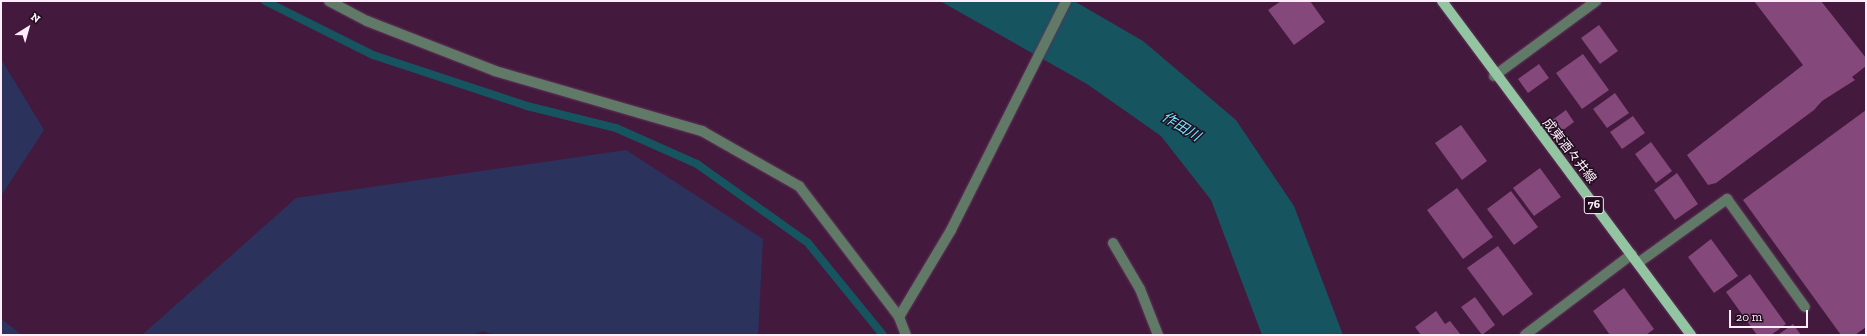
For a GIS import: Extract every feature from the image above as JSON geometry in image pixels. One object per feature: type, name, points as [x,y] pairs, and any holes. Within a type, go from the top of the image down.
[{"type":"main road","name":"成東酒々井線","points":[[1442,1],[1494,76],[1632,254],[1691,335]]},
{"type":"street","points":[[329,1],[367,20],[495,71],[702,131],[799,186],[900,317],[906,335]]},
{"type":"street","points":[[900,317],[951,230],[1066,1]]},
{"type":"street","points":[[1494,76],[1596,1]]},
{"type":"street","points":[[1638,263],[1727,199],[1805,306]]},
{"type":"street","points":[[1113,243],[1140,289],[1158,335]]},
{"type":"street","points":[[1525,335],[1632,254]]},
{"type":"shaded area","points":[[1,59],[44,130],[1,196]]},
{"type":"shaded area","points":[[626,150],[763,239],[758,335],[494,335],[483,331],[473,335],[142,335],[296,198]]},
{"type":"shaded area","points":[[1,319],[22,335],[1,335]]},
{"type":"water","name":"作田川","points":[[940,1],[1074,1],[1143,41],[1236,120],[1294,206],[1343,335],[1262,335],[1211,200],[1161,136],[1087,84]]},
{"type":"building","points":[[1281,1],[1310,1],[1325,22],[1294,45],[1268,10]]},
{"type":"building","points":[[1754,1],[1821,1],[1866,58],[1866,66],[1852,77],[1855,80],[1822,101],[1814,110],[1716,183],[1708,185],[1687,155],[1803,65]]},
{"type":"building","points":[[1599,25],[1618,51],[1600,64],[1581,38]]},
{"type":"building","points":[[1583,54],[1609,90],[1582,109],[1556,73]]},
{"type":"building","points":[[1539,64],[1549,78],[1528,93],[1518,79]]},
{"type":"building","points":[[1615,93],[1629,113],[1607,128],[1593,109]]},
{"type":"building","points":[[1566,110],[1574,122],[1559,133],[1551,121]]},
{"type":"building","points":[[1866,110],[1866,327],[1855,335],[1841,335],[1743,200]]},
{"type":"building","points":[[1633,116],[1645,133],[1622,149],[1610,132]]},
{"type":"building","points":[[1461,125],[1487,161],[1462,180],[1435,143]]},
{"type":"building","points":[[1651,142],[1672,171],[1656,183],[1635,154]]},
{"type":"building","points":[[1540,168],[1561,197],[1534,216],[1513,188]]},
{"type":"building","points":[[1677,173],[1698,204],[1675,220],[1654,190]]},
{"type":"building","points":[[1457,188],[1493,237],[1463,259],[1427,210]]},
{"type":"building","points":[[1511,191],[1538,227],[1514,245],[1487,209]]},
{"type":"building","points":[[1711,239],[1738,276],[1714,293],[1688,257]]},
{"type":"building","points":[[1498,246],[1533,294],[1503,316],[1467,268]]},
{"type":"building","points":[[1750,274],[1786,324],[1771,335],[1757,335],[1726,292]]},
{"type":"building","points":[[1624,288],[1654,329],[1646,335],[1610,335],[1593,311]]},
{"type":"building","points":[[1475,297],[1495,325],[1482,335],[1461,307]]},
{"type":"building","points":[[1436,311],[1445,324],[1450,321],[1461,335],[1421,335],[1415,327]]},
{"type":"building","points":[[1793,324],[1801,335],[1778,335]]},
{"type":"waterway","points":[[265,1],[373,55],[527,106],[616,128],[697,164],[808,243],[883,335]]}]
